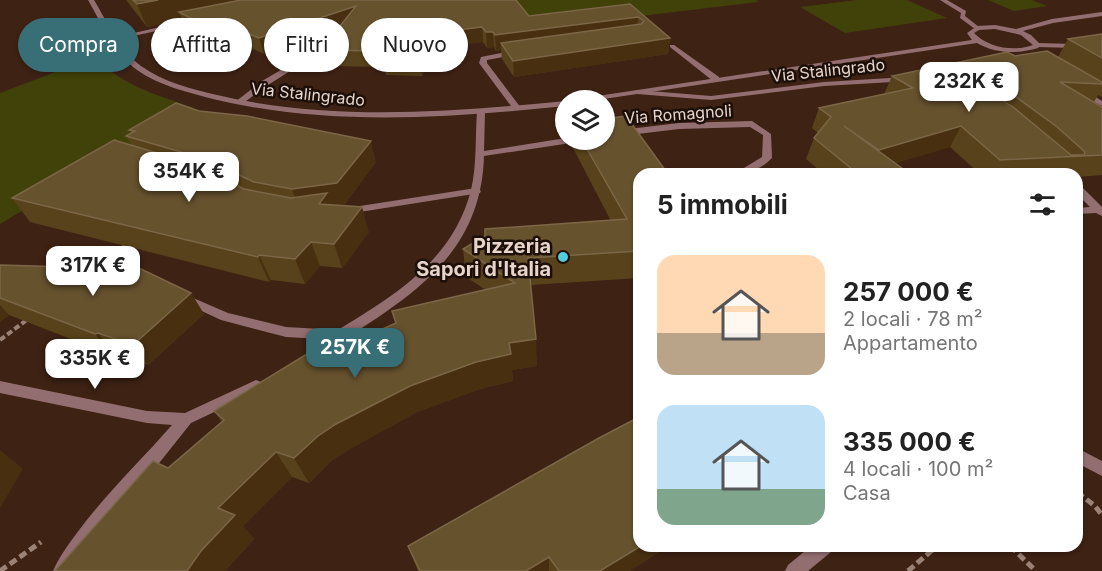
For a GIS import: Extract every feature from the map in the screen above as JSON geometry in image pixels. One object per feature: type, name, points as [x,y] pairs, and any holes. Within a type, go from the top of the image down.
[{"type":"street","name":"Via Stalingrado","points":[[91,0],[102,18]]},
{"type":"street","points":[[943,0],[964,12],[962,17],[964,20],[977,28]]},
{"type":"street","points":[[1016,31],[1052,21],[1102,14]]},
{"type":"street","points":[[1037,45],[1032,38],[1016,31],[995,27],[977,28],[970,33],[978,41],[1015,50],[1031,49],[1037,45],[1075,46],[1102,38]]},
{"type":"street","name":"Via Stalingrado","points":[[615,95],[978,41]]},
{"type":"street","points":[[672,46],[716,79]]},
{"type":"street","points":[[1015,50],[1030,59]]},
{"type":"street","points":[[517,108],[483,63],[484,59],[521,51]]},
{"type":"street","name":"Via Stalingrado","points":[[139,67],[175,86],[239,102],[300,111],[380,116],[481,112],[555,104]]},
{"type":"street","name":"Via Stalingrado","points":[[239,102],[284,72]]},
{"type":"street","name":"Via Stalingrado","points":[[637,92],[711,98],[846,82],[913,79]]},
{"type":"street","points":[[1074,87],[1102,105]]},
{"type":"street","points":[[305,358],[405,292],[443,258],[455,242],[468,216],[476,191],[481,112]]},
{"type":"street","name":"Via Romagnoli","points":[[615,134],[679,126],[752,124],[767,134],[767,158],[752,168]]},
{"type":"street","points":[[480,154],[555,142]]},
{"type":"street","points":[[336,213],[476,191]]},
{"type":"street","points":[[1083,194],[1100,211]]},
{"type":"street","points":[[1083,211],[1100,211]]},
{"type":"street","points":[[171,291],[225,317],[286,332],[339,335]]},
{"type":"street","points":[[62,571],[75,548],[118,494],[150,462],[186,419],[269,379]]},
{"type":"street","points":[[0,387],[147,417],[186,419]]},
{"type":"street","points":[[1083,458],[1102,469]]},
{"type":"street","points":[[794,571],[818,552]]},
{"type":"path","points":[[86,276],[133,241]]},
{"type":"path","points":[[0,340],[28,318]]},
{"type":"path","points":[[1083,497],[1102,515]]},
{"type":"path","points":[[908,571],[930,552]]},
{"type":"path","points":[[1016,552],[1036,571]]},
{"type":"shaded area","points":[[509,0],[756,0],[758,2],[532,29]]},
{"type":"shaded area","points":[[857,0],[907,0],[947,18],[845,33],[800,7]]},
{"type":"shaded area","points":[[988,0],[1032,0],[1047,6],[1014,11]]},
{"type":"shaded area","points":[[55,72],[112,72],[156,95],[194,108],[0,224],[0,93]]},
{"type":"building","points":[[133,0],[158,0],[137,4]]},
{"type":"building","points":[[241,0],[516,0],[529,16],[630,4],[670,38],[513,61],[501,43],[641,24],[644,21],[638,17],[495,35],[493,32],[486,32],[482,27],[468,29],[468,18],[361,18],[361,51],[349,50],[349,18],[346,18],[356,6],[320,18],[264,18],[264,36],[259,38],[252,35],[252,18],[191,18],[179,12]]},
{"type":"building","points":[[1102,34],[1102,58],[1068,39]]},
{"type":"building","points":[[1047,51],[1102,82],[1102,84],[1060,82],[1102,107],[1102,155],[1000,160],[961,126],[879,150],[844,126],[902,168],[851,168],[814,138],[831,117],[819,108],[913,88],[892,76],[935,67],[964,76],[1013,107],[1071,155],[1084,155],[1085,152],[1056,126],[983,73],[955,63],[1007,52],[1015,56]]},
{"type":"building","points":[[176,103],[199,111],[247,116],[371,141],[337,183],[292,189],[254,182],[202,158],[126,136],[135,131],[129,130]]},
{"type":"building","points":[[626,116],[664,168],[633,168],[633,251],[528,258],[536,339],[509,343],[511,354],[476,362],[410,386],[336,424],[318,436],[294,458],[276,452],[218,508],[235,515],[201,551],[187,571],[55,571],[153,461],[168,468],[224,420],[214,411],[333,338],[342,347],[396,323],[392,311],[515,283],[463,249],[485,236],[485,229],[627,219],[588,150],[615,150],[615,118]]},
{"type":"building","points":[[114,140],[194,164],[244,189],[291,198],[327,193],[319,204],[362,207],[334,244],[311,242],[295,259],[259,255],[258,257],[12,198]]},
{"type":"building","points":[[0,265],[141,269],[191,293],[133,345],[95,334],[0,298]]},
{"type":"building","points":[[633,420],[633,551],[600,571],[559,571],[549,557],[526,571],[420,571],[408,546]]},
{"type":"place","name":"Pizzeria Sapori d'Italia","points":[[563,257]]}]
